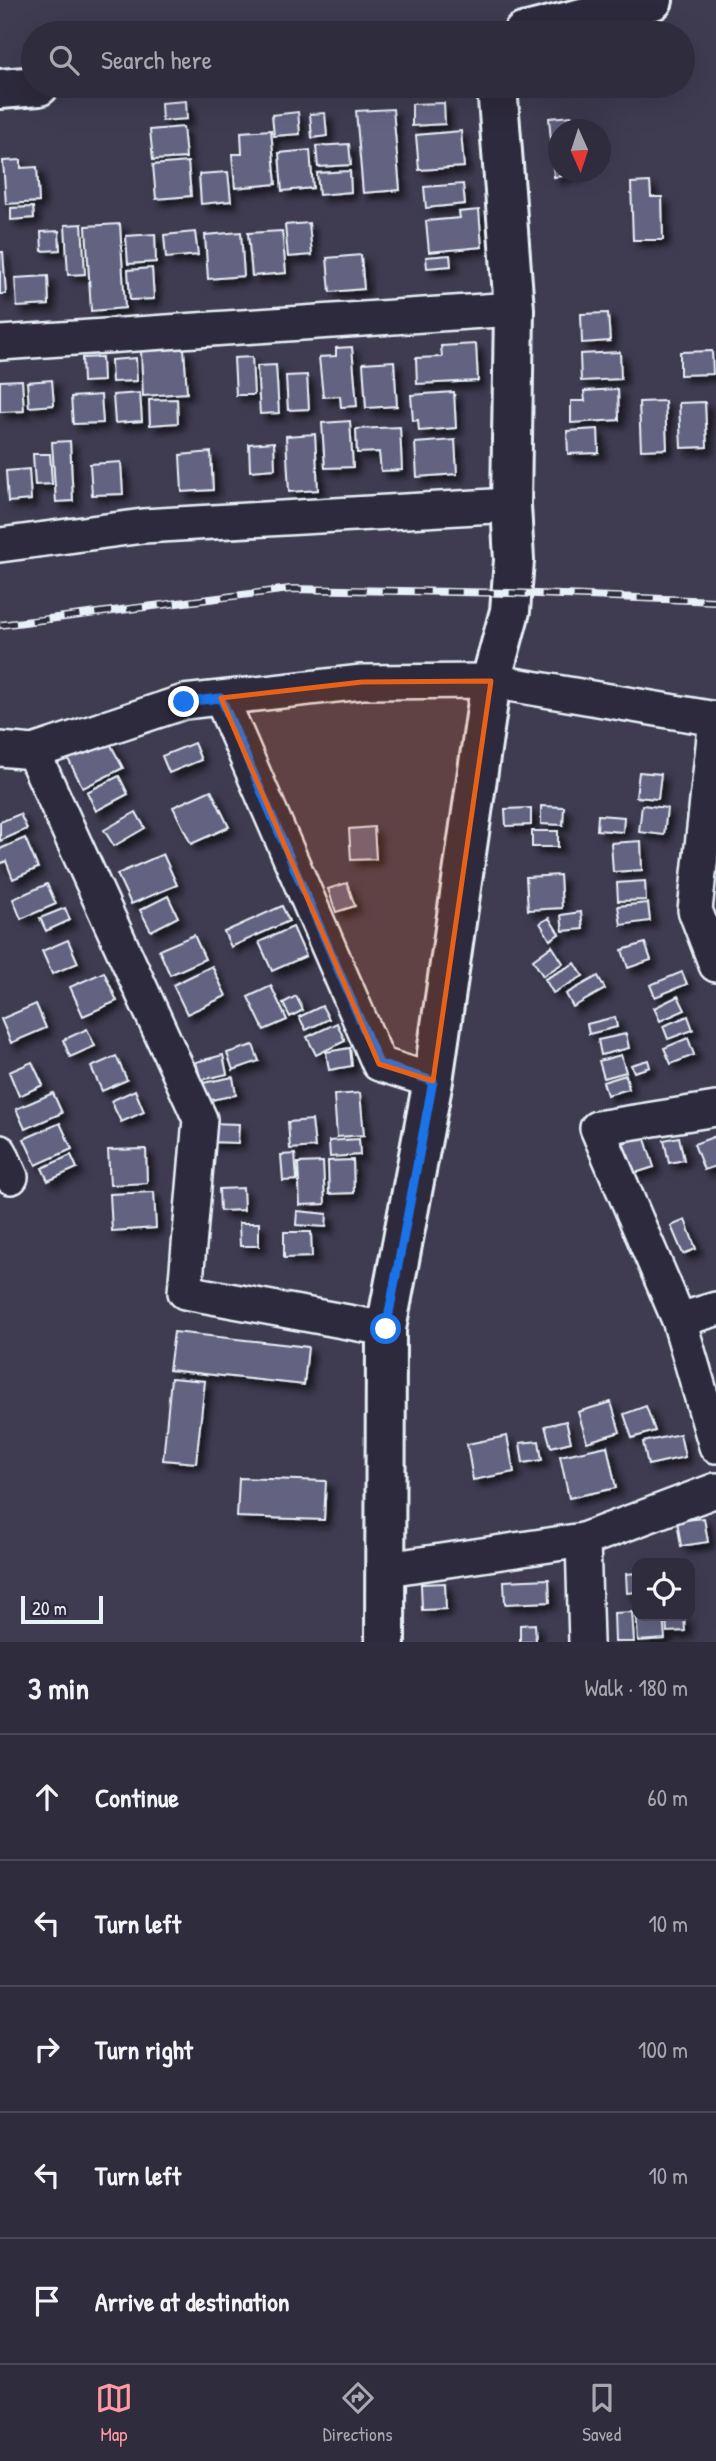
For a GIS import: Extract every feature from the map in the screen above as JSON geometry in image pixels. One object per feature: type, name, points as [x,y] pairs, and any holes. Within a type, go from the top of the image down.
[{"type":"street","points":[[570,21],[653,0]]},
{"type":"street","points":[[0,89],[21,87]]},
{"type":"street","points":[[385,1642],[386,1329],[433,1081],[491,681],[510,611],[514,560],[511,505],[514,309],[498,98]]},
{"type":"street","points":[[0,343],[514,309]]},
{"type":"street","points":[[0,545],[144,526],[511,505]]},
{"type":"street","points":[[0,749],[33,752],[184,702],[362,682],[491,681],[716,719],[695,910],[716,965]]},
{"type":"street","points":[[221,698],[379,1064],[433,1081]]},
{"type":"street","points":[[33,752],[200,1119],[185,1292],[386,1329]]},
{"type":"street","points":[[716,1109],[597,1128],[678,1320],[716,1446]]},
{"type":"street","points":[[678,1320],[716,1309]]},
{"type":"street","points":[[387,1569],[583,1540],[716,1490]]},
{"type":"street","points":[[583,1540],[586,1642]]},
{"type":"highlighted area","points":[[491,681],[433,1081],[379,1064],[221,698],[362,682]]},
{"type":"building","points":[[186,101],[187,119],[162,121],[161,103]]},
{"type":"building","points":[[444,103],[445,124],[412,126],[412,104]]},
{"type":"building","points":[[393,109],[400,190],[363,193],[356,111]]},
{"type":"building","points":[[298,112],[300,134],[274,136],[272,115]]},
{"type":"building","points":[[325,113],[327,136],[312,138],[310,114]]},
{"type":"building","points":[[572,116],[572,119],[549,119]]},
{"type":"building","points":[[183,127],[186,158],[153,160],[150,130]]},
{"type":"building","points":[[271,130],[276,184],[235,188],[232,154],[242,154],[241,132]]},
{"type":"building","points":[[461,131],[464,167],[419,170],[416,135]]},
{"type":"building","points":[[349,144],[351,165],[318,167],[316,146]]},
{"type":"building","points":[[310,150],[313,188],[282,191],[279,153]]},
{"type":"building","points":[[21,160],[21,168],[37,167],[39,202],[6,204],[3,161]]},
{"type":"building","points":[[188,162],[191,196],[156,199],[153,165]]},
{"type":"building","points":[[350,171],[351,192],[319,195],[317,173]]},
{"type":"building","points":[[228,172],[231,201],[201,204],[199,174]]},
{"type":"building","points":[[650,182],[651,197],[662,197],[663,240],[633,240],[631,183]]},
{"type":"building","points":[[463,184],[465,204],[426,208],[424,187]]},
{"type":"building","points":[[33,207],[34,218],[11,220],[11,208]]},
{"type":"building","points":[[479,210],[482,247],[429,252],[426,221],[460,218],[459,212]]},
{"type":"building","points":[[309,223],[312,255],[288,257],[285,225]]},
{"type":"building","points":[[82,224],[85,274],[68,275],[65,225]]},
{"type":"building","points":[[120,224],[125,308],[91,311],[86,226]]},
{"type":"building","points":[[59,231],[60,250],[42,251],[41,232]]},
{"type":"building","points":[[282,231],[286,273],[252,276],[248,233]]},
{"type":"building","points":[[195,232],[198,255],[166,258],[164,235]]},
{"type":"building","points":[[241,232],[244,276],[208,279],[205,235]]},
{"type":"building","points":[[155,234],[156,262],[128,264],[126,236]]},
{"type":"building","points":[[0,252],[3,252],[6,294],[0,294]]},
{"type":"building","points":[[361,255],[364,289],[330,292],[327,258]]},
{"type":"building","points":[[450,255],[451,266],[427,268],[426,257]]},
{"type":"building","points":[[152,268],[154,299],[130,300],[128,270]]},
{"type":"building","points":[[48,276],[49,305],[17,307],[15,278]]},
{"type":"building","points":[[608,313],[610,341],[582,343],[581,314]]},
{"type":"building","points":[[476,344],[478,381],[417,384],[416,358],[442,357],[441,346]]},
{"type":"building","points":[[352,347],[357,406],[341,407],[340,396],[323,397],[319,357],[336,356],[336,348]]},
{"type":"building","points":[[184,348],[187,393],[143,396],[141,351]]},
{"type":"building","points":[[712,351],[713,374],[680,375],[680,352]]},
{"type":"building","points":[[620,352],[621,379],[581,381],[580,354]]},
{"type":"building","points":[[102,357],[103,381],[83,382],[82,358]]},
{"type":"building","points":[[252,357],[254,395],[236,395],[234,358]]},
{"type":"building","points":[[136,358],[137,381],[112,382],[111,360]]},
{"type":"building","points":[[394,361],[397,406],[366,408],[363,363]]},
{"type":"building","points":[[276,365],[279,413],[260,414],[257,366]]},
{"type":"building","points":[[307,375],[309,409],[288,410],[286,376]]},
{"type":"building","points":[[22,380],[24,411],[0,412],[0,381]]},
{"type":"building","points":[[52,380],[54,405],[29,407],[27,382]]},
{"type":"building","points":[[618,389],[619,420],[571,423],[571,401],[585,401],[584,391]]},
{"type":"building","points":[[454,392],[456,428],[419,431],[418,420],[413,421],[411,395]]},
{"type":"building","points":[[140,393],[142,421],[115,423],[113,395]]},
{"type":"building","points":[[101,395],[103,423],[73,424],[71,397]]},
{"type":"building","points":[[177,399],[178,423],[150,425],[149,400]]},
{"type":"building","points":[[665,401],[667,449],[641,450],[639,402]]},
{"type":"building","points":[[705,402],[707,447],[681,448],[679,403]]},
{"type":"building","points":[[350,421],[353,467],[325,468],[322,423]]},
{"type":"building","points":[[400,427],[402,470],[381,471],[379,452],[357,453],[356,429]]},
{"type":"building","points":[[598,429],[599,453],[568,454],[567,431]]},
{"type":"building","points":[[315,434],[318,490],[289,492],[286,436]]},
{"type":"building","points":[[455,440],[457,474],[417,477],[415,443]]},
{"type":"building","points":[[70,441],[73,501],[56,502],[52,442]]},
{"type":"building","points":[[274,442],[275,469],[250,471],[249,444]]},
{"type":"building","points":[[211,452],[213,490],[182,492],[180,455]]},
{"type":"building","points":[[33,454],[50,454],[52,484],[35,485]]},
{"type":"building","points":[[121,462],[123,494],[92,495],[90,464]]},
{"type":"building","points":[[29,469],[31,500],[8,502],[6,471]]},
{"type":"building","points":[[104,732],[123,768],[83,788],[65,753]]},
{"type":"building","points":[[194,743],[201,760],[169,773],[162,756]]},
{"type":"building","points":[[639,772],[661,774],[658,799],[636,797]]},
{"type":"building","points":[[119,776],[128,794],[96,811],[87,792]]},
{"type":"building","points":[[211,790],[229,827],[191,844],[173,807]]},
{"type":"building","points":[[642,805],[667,808],[664,835],[639,832]]},
{"type":"building","points":[[541,806],[564,807],[563,825],[541,824]]},
{"type":"building","points":[[531,808],[531,825],[506,826],[505,809]]},
{"type":"building","points":[[136,812],[145,828],[114,846],[104,830]]},
{"type":"building","points":[[20,814],[27,829],[0,841],[0,822]]},
{"type":"building","points":[[598,815],[624,817],[623,832],[597,830]]},
{"type":"building","points":[[374,827],[376,859],[351,860],[349,829]]},
{"type":"building","points":[[532,831],[558,831],[558,847],[532,847]]},
{"type":"building","points":[[25,838],[38,868],[13,879],[6,861],[0,864],[0,849]]},
{"type":"building","points":[[641,841],[642,870],[613,872],[611,843]]},
{"type":"building","points":[[163,854],[177,885],[131,904],[117,874]]},
{"type":"building","points":[[560,875],[562,908],[528,910],[526,877]]},
{"type":"building","points":[[645,881],[646,900],[618,901],[617,883]]},
{"type":"building","points":[[347,883],[355,906],[336,912],[328,889]]},
{"type":"building","points":[[47,884],[56,904],[21,919],[13,899]]},
{"type":"building","points":[[168,896],[178,917],[151,931],[140,910]]},
{"type":"building","points":[[648,903],[650,921],[621,925],[618,906]]},
{"type":"building","points":[[282,906],[289,921],[231,947],[224,932]]},
{"type":"building","points":[[65,908],[70,920],[46,931],[40,918]]},
{"type":"building","points":[[581,912],[583,929],[563,931],[561,915]]},
{"type":"building","points":[[549,918],[559,934],[550,940],[540,923]]},
{"type":"building","points":[[293,927],[306,956],[272,971],[259,942]]},
{"type":"building","points":[[194,935],[205,959],[170,975],[159,950]]},
{"type":"building","points":[[68,940],[78,963],[52,974],[42,951]]},
{"type":"building","points":[[645,943],[651,960],[628,968],[622,950]]},
{"type":"building","points":[[552,946],[563,963],[543,976],[533,960]]},
{"type":"building","points":[[575,963],[583,976],[553,993],[545,979]]},
{"type":"building","points":[[212,966],[226,996],[187,1014],[173,985]]},
{"type":"building","points":[[104,972],[117,1001],[83,1016],[70,987]]},
{"type":"building","points":[[682,972],[687,984],[655,997],[650,985]]},
{"type":"building","points":[[598,976],[605,989],[573,1007],[566,994]]},
{"type":"building","points":[[271,986],[287,1020],[264,1030],[248,997]]},
{"type":"building","points":[[296,996],[303,1010],[290,1017],[283,1003]]},
{"type":"building","points":[[678,996],[685,1010],[660,1021],[654,1008]]},
{"type":"building","points":[[36,1004],[46,1028],[11,1043],[1,1019]]},
{"type":"building","points":[[322,1006],[329,1019],[306,1030],[299,1017]]},
{"type":"building","points":[[688,1016],[693,1030],[668,1039],[663,1026]]},
{"type":"building","points":[[615,1017],[617,1027],[589,1034],[587,1024]]},
{"type":"building","points":[[337,1023],[345,1041],[316,1055],[307,1037]]},
{"type":"building","points":[[87,1029],[95,1046],[70,1057],[63,1040]]},
{"type":"building","points":[[626,1034],[629,1048],[601,1055],[598,1040]]},
{"type":"building","points":[[688,1038],[694,1055],[671,1064],[664,1048]]},
{"type":"building","points":[[253,1045],[259,1061],[233,1070],[227,1053]]},
{"type":"building","points":[[350,1048],[352,1066],[329,1070],[326,1052]]},
{"type":"building","points":[[223,1055],[227,1074],[201,1080],[196,1062]]},
{"type":"building","points":[[621,1055],[626,1072],[604,1078],[599,1061]]},
{"type":"building","points":[[116,1056],[127,1080],[102,1091],[91,1067]]},
{"type":"building","points":[[648,1060],[650,1067],[634,1072],[631,1065]]},
{"type":"building","points":[[32,1062],[43,1085],[19,1096],[9,1072]]},
{"type":"building","points":[[626,1075],[629,1089],[607,1095],[603,1082]]},
{"type":"building","points":[[233,1077],[236,1095],[206,1101],[203,1083]]},
{"type":"building","points":[[135,1090],[144,1112],[121,1122],[111,1101]]},
{"type":"building","points":[[53,1093],[62,1113],[25,1129],[16,1109]]},
{"type":"building","points":[[360,1093],[364,1135],[337,1137],[334,1095]]},
{"type":"building","points":[[312,1120],[315,1147],[290,1149],[288,1122]]},
{"type":"building","points":[[60,1123],[72,1149],[36,1165],[24,1139]]},
{"type":"building","points":[[209,1123],[239,1124],[238,1143],[208,1142]]},
{"type":"building","points":[[644,1136],[654,1167],[632,1174],[623,1143]]},
{"type":"building","points":[[716,1136],[716,1166],[704,1170],[694,1144]]},
{"type":"building","points":[[679,1137],[684,1160],[669,1163],[664,1140]]},
{"type":"building","points":[[359,1139],[360,1155],[330,1157],[329,1141]]},
{"type":"building","points":[[146,1149],[147,1183],[110,1185],[108,1150]]},
{"type":"building","points":[[295,1154],[297,1180],[283,1181],[281,1155]]},
{"type":"building","points":[[71,1155],[77,1168],[48,1181],[42,1168]]},
{"type":"building","points":[[353,1160],[354,1193],[329,1194],[328,1161]]},
{"type":"building","points":[[323,1162],[325,1204],[300,1205],[298,1163]]},
{"type":"building","points":[[243,1188],[244,1210],[220,1211],[219,1189]]},
{"type":"building","points":[[154,1192],[156,1228],[112,1231],[110,1194]]},
{"type":"building","points":[[297,1211],[327,1214],[326,1227],[296,1225]]},
{"type":"building","points":[[685,1220],[696,1249],[683,1254],[671,1226]]},
{"type":"building","points":[[239,1223],[259,1223],[259,1246],[240,1246]]},
{"type":"building","points":[[284,1232],[311,1232],[312,1257],[284,1258]]},
{"type":"building","points":[[174,1332],[308,1347],[304,1385],[169,1370]]},
{"type":"building","points":[[171,1378],[205,1381],[196,1463],[163,1460]]},
{"type":"building","points":[[611,1402],[620,1432],[587,1442],[578,1412]]},
{"type":"building","points":[[646,1406],[655,1431],[632,1438],[624,1414]]},
{"type":"building","points":[[566,1421],[571,1442],[551,1447],[545,1426]]},
{"type":"building","points":[[680,1434],[685,1457],[648,1465],[643,1442]]},
{"type":"building","points":[[507,1436],[514,1472],[473,1480],[467,1444]]},
{"type":"building","points":[[539,1441],[542,1460],[523,1463],[520,1443]]},
{"type":"building","points":[[607,1446],[616,1488],[569,1498],[560,1456]]},
{"type":"building","points":[[239,1478],[326,1481],[324,1520],[237,1517]]},
{"type":"building","points":[[704,1518],[708,1542],[681,1546],[677,1521]]},
{"type":"building","points":[[632,1573],[632,1592],[627,1593],[626,1574]]},
{"type":"building","points":[[549,1579],[550,1602],[505,1604],[504,1581]]},
{"type":"building","points":[[445,1583],[446,1609],[422,1610],[421,1584]]},
{"type":"building","points":[[632,1612],[634,1642],[615,1642],[614,1613]]},
{"type":"building","points":[[637,1621],[663,1621],[665,1639],[638,1641]]},
{"type":"building","points":[[666,1621],[684,1621],[685,1631],[667,1632]]},
{"type":"building","points":[[535,1624],[536,1642],[520,1642],[520,1625]]},
{"type":"railway","points":[[0,625],[290,589],[511,593],[716,601]]},
{"type":"route","points":[[184,702],[221,698],[379,1064],[433,1081],[386,1329]]}]
